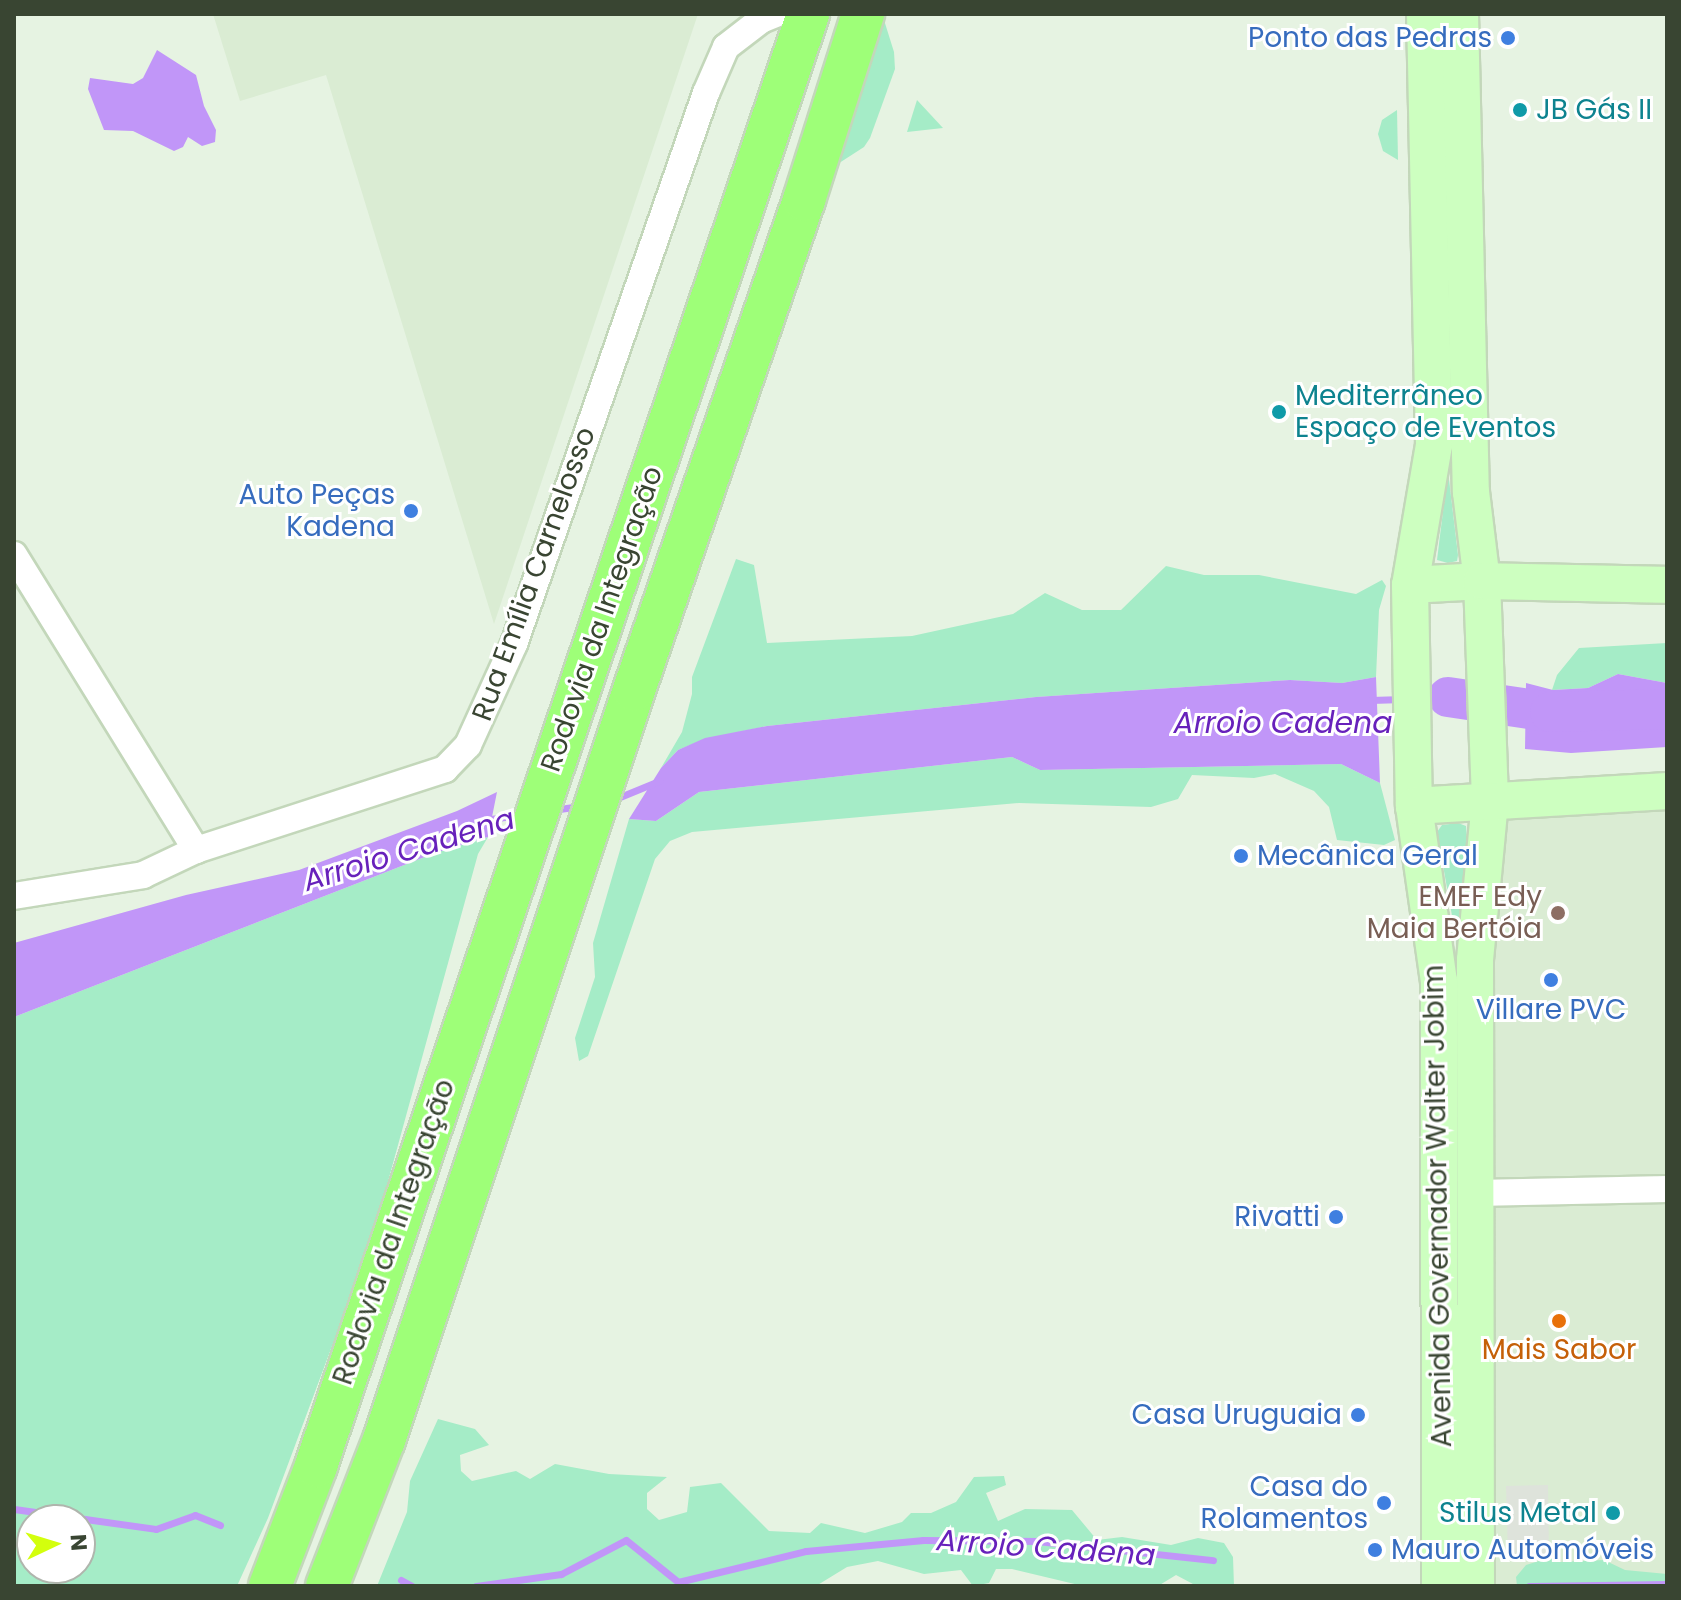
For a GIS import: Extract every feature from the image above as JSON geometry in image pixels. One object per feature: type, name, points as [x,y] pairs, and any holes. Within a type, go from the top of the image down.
[{"type":"highway","name":"Rodovia da Integração","points":[[270,1586],[316,1466],[808,14]]},
{"type":"highway","name":"Rodovia da Integração","points":[[331,1581],[384,1440],[552,932],[804,200],[863,14]]},
{"type":"main road","name":"Avenida Governador Walter Jobim","points":[[1425,14],[1434,445],[1410,585],[1410,622],[1413,792],[1439,981],[1440,1586]]},
{"type":"main road","name":"Avenida Governador Walter Jobim","points":[[1460,14],[1471,492],[1482,581],[1490,790],[1475,960],[1476,1586]]},
{"type":"main road","points":[[1410,585],[1482,581],[1667,585]]},
{"type":"main road","points":[[1413,792],[1667,791]]},
{"type":"street","name":"Rua Emília Carnelosso","points":[[14,896],[143,875],[196,850],[445,769],[468,745],[514,644],[706,93],[726,47],[761,20],[776,14]]},
{"type":"street","points":[[14,555],[196,850]]},
{"type":"street","points":[[1476,1193],[1667,1189]]},
{"type":"shaded area","points":[[213,14],[698,14],[494,624],[326,75],[240,101]]},
{"type":"shaded area","points":[[1667,791],[1667,1586],[1476,1586],[1490,801]]},
{"type":"shaded area","points":[[1548,1485],[1549,1555],[1508,1556],[1506,1486]]},
{"type":"green space","points":[[884,20],[894,52],[895,69],[870,138],[864,147],[833,167]]},
{"type":"green space","points":[[917,100],[943,128],[907,132]]},
{"type":"green space","points":[[1397,110],[1398,160],[1383,151],[1378,134],[1382,120]]},
{"type":"green space","points":[[1448,471],[1458,555],[1457,561],[1448,563],[1437,560]]},
{"type":"green space","points":[[736,559],[754,565],[767,643],[912,636],[1013,614],[1045,593],[1082,610],[1121,610],[1166,566],[1204,575],[1259,575],[1356,594],[1382,580],[1386,586],[1379,610],[1376,677],[1342,683],[1290,680],[1036,697],[767,726],[705,739],[678,750],[661,768],[682,732],[692,694],[692,677]]},
{"type":"green space","points":[[1667,643],[1667,683],[1618,674],[1588,688],[1552,690],[1557,675],[1579,648]]},
{"type":"green space","points":[[1012,757],[1040,770],[1341,764],[1380,783],[1395,840],[1384,845],[1337,840],[1329,807],[1314,791],[1275,774],[1254,778],[1192,775],[1178,799],[1151,807],[1019,803],[692,832],[670,841],[655,859],[588,1056],[579,1061],[575,1038],[595,977],[593,943],[629,819],[656,821],[699,792]]},
{"type":"green space","points":[[1458,823],[1466,826],[1467,838],[1460,997],[1456,938],[1437,832],[1442,825]]},
{"type":"green space","points":[[488,837],[478,854],[373,1236],[268,1518],[237,1586],[14,1586],[14,1017],[435,853]]},
{"type":"green space","points":[[438,1419],[475,1429],[489,1445],[460,1455],[461,1471],[472,1481],[516,1471],[530,1479],[555,1464],[609,1474],[667,1477],[647,1493],[647,1509],[659,1520],[687,1512],[690,1487],[721,1483],[769,1531],[810,1533],[821,1523],[865,1533],[902,1522],[911,1513],[931,1513],[956,1502],[974,1477],[1004,1476],[1006,1485],[986,1493],[998,1521],[1025,1509],[1072,1510],[1097,1540],[1122,1537],[1171,1545],[1198,1538],[1224,1543],[1233,1557],[1234,1586],[1193,1584],[1176,1575],[1158,1586],[1083,1586],[1012,1569],[996,1569],[989,1583],[973,1586],[961,1570],[924,1574],[878,1561],[847,1567],[816,1586],[377,1586],[407,1512],[410,1481]]},
{"type":"green space","points":[[1555,1556],[1560,1562],[1604,1560],[1625,1570],[1667,1574],[1667,1586],[1517,1586],[1516,1577],[1526,1565]]},
{"type":"water","points":[[157,50],[196,75],[204,106],[216,130],[215,142],[202,146],[188,137],[183,147],[174,151],[133,131],[104,130],[88,89],[90,78],[133,84],[143,78]]},
{"type":"water","points":[[1618,674],[1667,683],[1667,747],[1571,753],[1525,749],[1526,683],[1553,690],[1588,688]]},
{"type":"water","name":"Arroio Cadena","points":[[1376,677],[1380,783],[1341,764],[1040,770],[1012,757],[699,792],[656,821],[629,819],[661,768],[678,750],[705,738],[767,726],[1036,697],[1290,680],[1342,683]]},
{"type":"water","name":"Arroio Cadena","points":[[497,792],[488,837],[435,853],[14,1017],[14,943],[186,895],[299,870],[457,811]]},
{"type":"waterway","name":"Arroio Cadena","points":[[1423,698],[1448,697]]},
{"type":"waterway","name":"Arroio Cadena","points":[[1448,697],[1550,712],[1667,709]]},
{"type":"waterway","name":"Arroio Cadena","points":[[1371,700],[1403,699]]},
{"type":"waterway","name":"Arroio Cadena","points":[[615,799],[659,781]]},
{"type":"waterway","name":"Arroio Cadena","points":[[552,810],[579,806]]},
{"type":"waterway","name":"Arroio Cadena","points":[[485,820],[524,814]]},
{"type":"waterway","name":"Arroio Cadena","points":[[14,1509],[156,1529],[195,1515],[220,1525]]},
{"type":"waterway","name":"Arroio Cadena","points":[[476,1586],[561,1574],[626,1540],[678,1582],[806,1551],[923,1540],[1037,1541],[1213,1560]]},
{"type":"waterway","name":"Arroio Cadena","points":[[401,1580],[412,1586]]},
{"type":"waterway","name":"Arroio Cadena","points":[[1529,1586],[1667,1584]]},
{"type":"place","name":"Ponto das Pedras","points":[[1508,38]]},
{"type":"place","name":"JB Gás II","points":[[1520,110]]},
{"type":"place","name":"Mediterrâneo Espaço de Eventos","points":[[1279,412]]},
{"type":"place","name":"Auto Peças Kadena","points":[[411,511]]},
{"type":"place","name":"Mecânica Geral","points":[[1241,856]]},
{"type":"place","name":"EMEF Edy Maia Bertóia","points":[[1558,913]]},
{"type":"place","name":"Villare PVC","points":[[1551,980]]},
{"type":"place","name":"Rivatti","points":[[1336,1217]]},
{"type":"place","name":"Mais Sabor","points":[[1559,1321]]},
{"type":"place","name":"Casa Uruguaia","points":[[1358,1415]]},
{"type":"place","name":"Casa do Rolamentos","points":[[1384,1503]]},
{"type":"place","name":"Stilus Metal","points":[[1613,1513]]},
{"type":"place","name":"Mauro Automóveis","points":[[1375,1550]]}]
